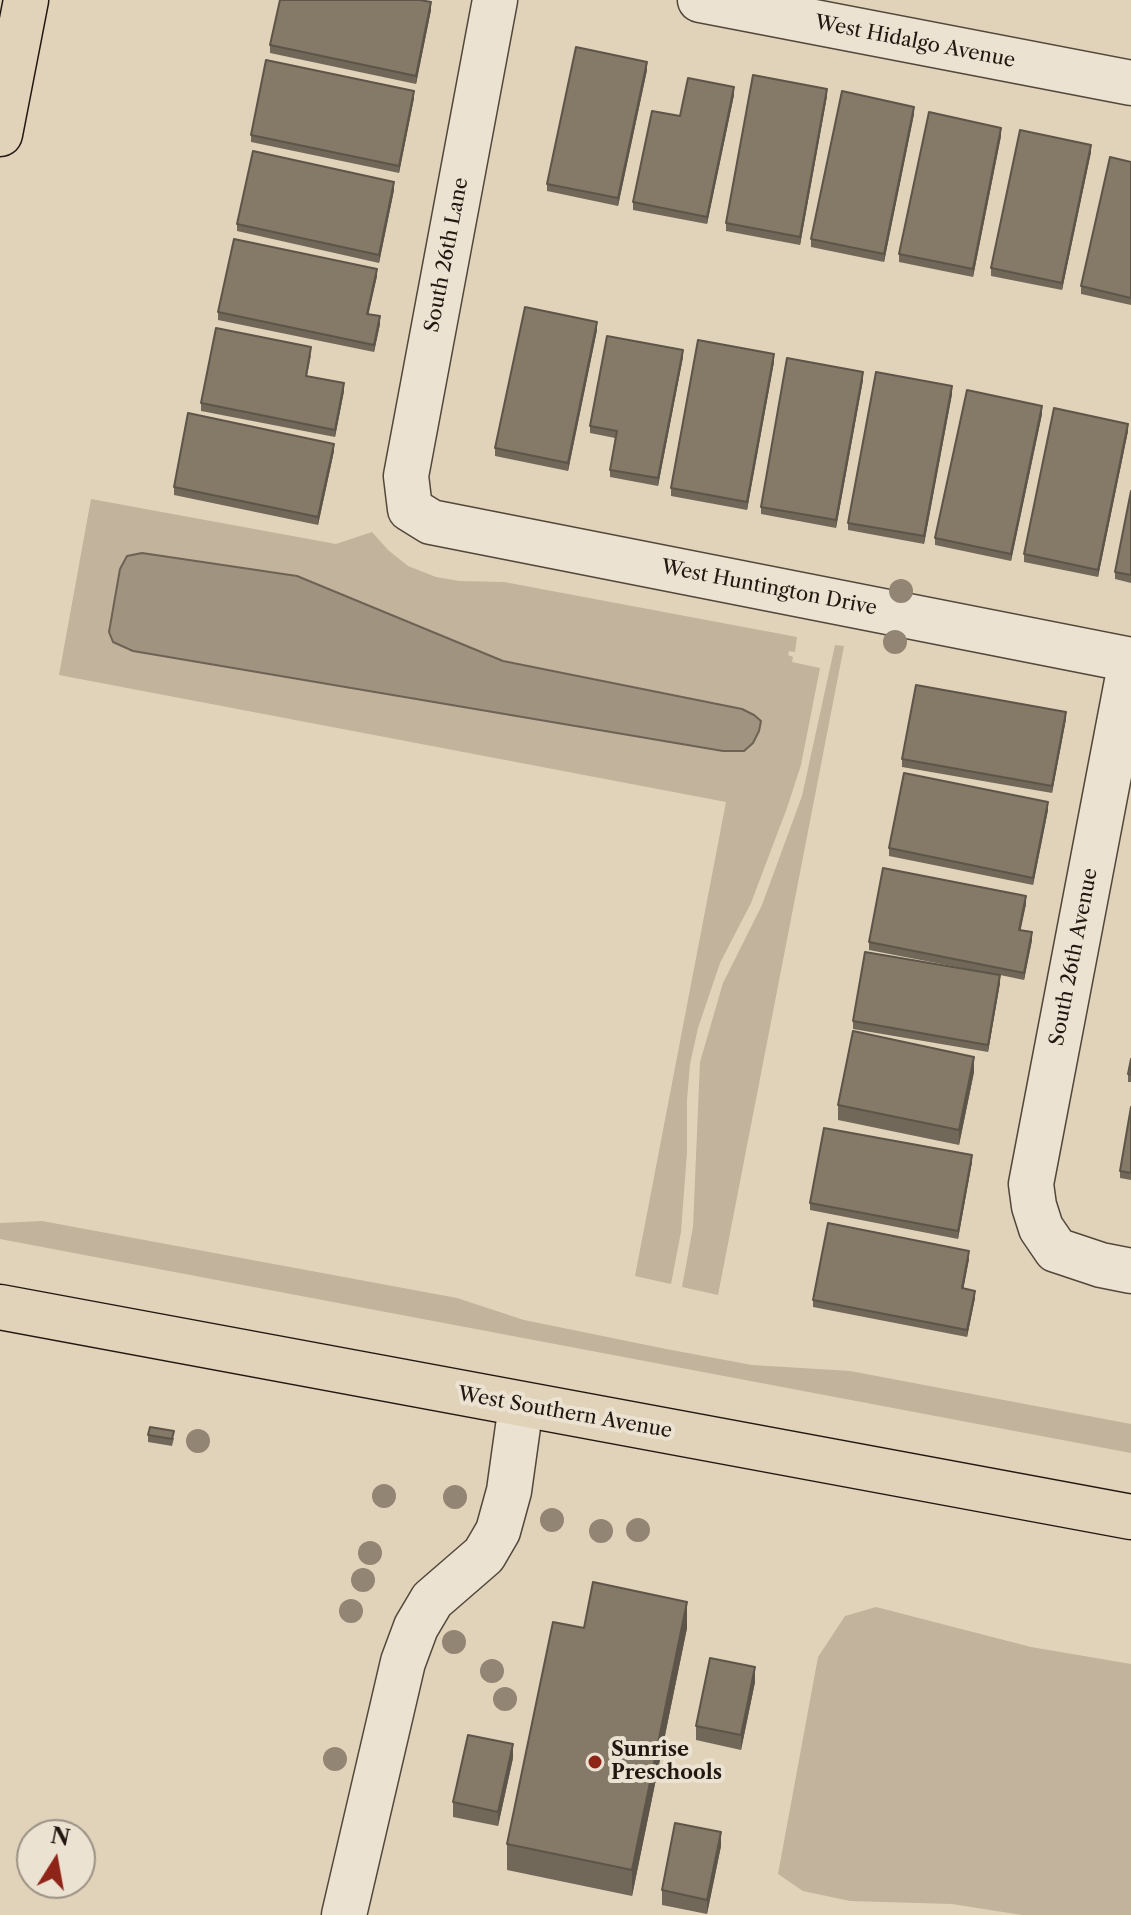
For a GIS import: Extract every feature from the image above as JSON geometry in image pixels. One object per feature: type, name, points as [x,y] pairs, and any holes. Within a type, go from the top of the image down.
[{"type":"main road","points":[[0,134],[26,0]]},
{"type":"main road","name":"West Southern Avenue","points":[[0,1307],[1131,1517]]},
{"type":"street","name":"South 26th Lane","points":[[410,509],[406,476],[495,0]]},
{"type":"street","name":"West Hidalgo Avenue","points":[[700,0],[1131,83]]},
{"type":"street","name":"West Huntington Drive","points":[[410,509],[431,522],[1131,660]]},
{"type":"street","name":"South 26th Avenue","points":[[1131,660],[1031,1184],[1041,1228],[1056,1250],[1131,1271]]},
{"type":"street","points":[[344,1915],[403,1662],[416,1627],[432,1600],[484,1555],[498,1531],[509,1491],[521,1405]]},
{"type":"shaded area","points":[[91,499],[336,544],[372,532],[408,566],[436,577],[504,582],[797,637],[795,652],[789,651],[788,655],[793,657],[792,662],[820,668],[801,765],[787,808],[751,903],[720,963],[698,1028],[690,1064],[687,1100],[681,1232],[671,1284],[635,1276],[726,802],[59,675]]},
{"type":"shaded area","points":[[142,553],[297,576],[503,661],[742,709],[761,721],[759,731],[744,751],[723,751],[133,651],[113,642],[109,632],[120,569],[127,556]]},
{"type":"shaded area","points":[[835,645],[844,646],[718,1295],[682,1287],[693,1227],[700,1062],[723,983],[762,905],[802,796]]},
{"type":"shaded area","points":[[42,1221],[457,1298],[524,1320],[666,1349],[752,1365],[850,1371],[1131,1424],[1131,1453],[0,1239],[0,1223]]},
{"type":"shaded area","points":[[876,1607],[1031,1647],[1131,1664],[1131,1915],[1022,1915],[952,1904],[850,1901],[803,1891],[778,1874],[818,1657],[845,1616]]},
{"type":"building","points":[[280,0],[431,2],[416,76],[270,45]]},
{"type":"building","points":[[576,47],[647,62],[618,198],[547,184]]},
{"type":"building","points":[[266,60],[414,91],[399,166],[251,135]]},
{"type":"building","points":[[753,75],[827,89],[800,237],[726,223]]},
{"type":"building","points":[[688,78],[734,87],[707,217],[633,202],[652,111],[680,116]]},
{"type":"building","points":[[842,91],[914,107],[884,254],[811,239]]},
{"type":"building","points":[[929,112],[1001,128],[973,269],[899,254]]},
{"type":"building","points":[[1020,130],[1091,145],[1062,283],[991,268]]},
{"type":"building","points":[[253,151],[394,182],[379,255],[237,224]]},
{"type":"building","points":[[1110,157],[1131,162],[1131,298],[1081,286]]},
{"type":"building","points":[[234,239],[377,269],[367,314],[380,316],[374,345],[218,312]]},
{"type":"building","points":[[525,307],[597,322],[568,463],[495,448]]},
{"type":"building","points":[[216,328],[311,347],[306,376],[344,383],[335,430],[201,403]]},
{"type":"building","points":[[607,336],[683,350],[658,478],[610,470],[617,431],[590,426]]},
{"type":"building","points":[[698,340],[774,354],[747,502],[671,488]]},
{"type":"building","points":[[787,358],[863,372],[836,520],[761,507]]},
{"type":"building","points":[[876,372],[952,386],[924,536],[848,523]]},
{"type":"building","points":[[967,390],[1042,406],[1011,554],[935,538]]},
{"type":"building","points":[[1054,408],[1128,424],[1098,570],[1024,554]]},
{"type":"building","points":[[188,413],[334,444],[318,517],[174,487]]},
{"type":"building","points":[[1131,491],[1131,575],[1115,572]]},
{"type":"building","points":[[916,685],[1066,712],[1052,786],[902,759]]},
{"type":"building","points":[[904,773],[1048,802],[1033,878],[889,848]]},
{"type":"building","points":[[883,868],[1026,896],[1019,930],[1032,932],[1024,973],[869,942]]},
{"type":"building","points":[[865,952],[1000,975],[988,1045],[853,1021]]},
{"type":"building","points":[[853,1031],[974,1057],[959,1130],[838,1105]]},
{"type":"building","points":[[1131,1107],[1131,1173],[1120,1171]]},
{"type":"building","points":[[824,1128],[972,1155],[958,1231],[810,1203]]},
{"type":"building","points":[[828,1223],[969,1251],[962,1288],[975,1291],[967,1330],[813,1300]]},
{"type":"building","points":[[150,1427],[174,1431],[172,1439],[148,1435]]},
{"type":"building","name":"Sunrise Preschools","points":[[593,1582],[687,1602],[632,1870],[507,1844],[553,1622],[584,1628]]},
{"type":"building","points":[[710,1658],[755,1667],[741,1735],[696,1726]]},
{"type":"building","points":[[468,1735],[513,1744],[498,1812],[453,1802]]},
{"type":"building","points":[[675,1823],[721,1832],[707,1900],[662,1890]]},
{"type":"place","name":"Sunrise Preschools","points":[[595,1762]]}]
